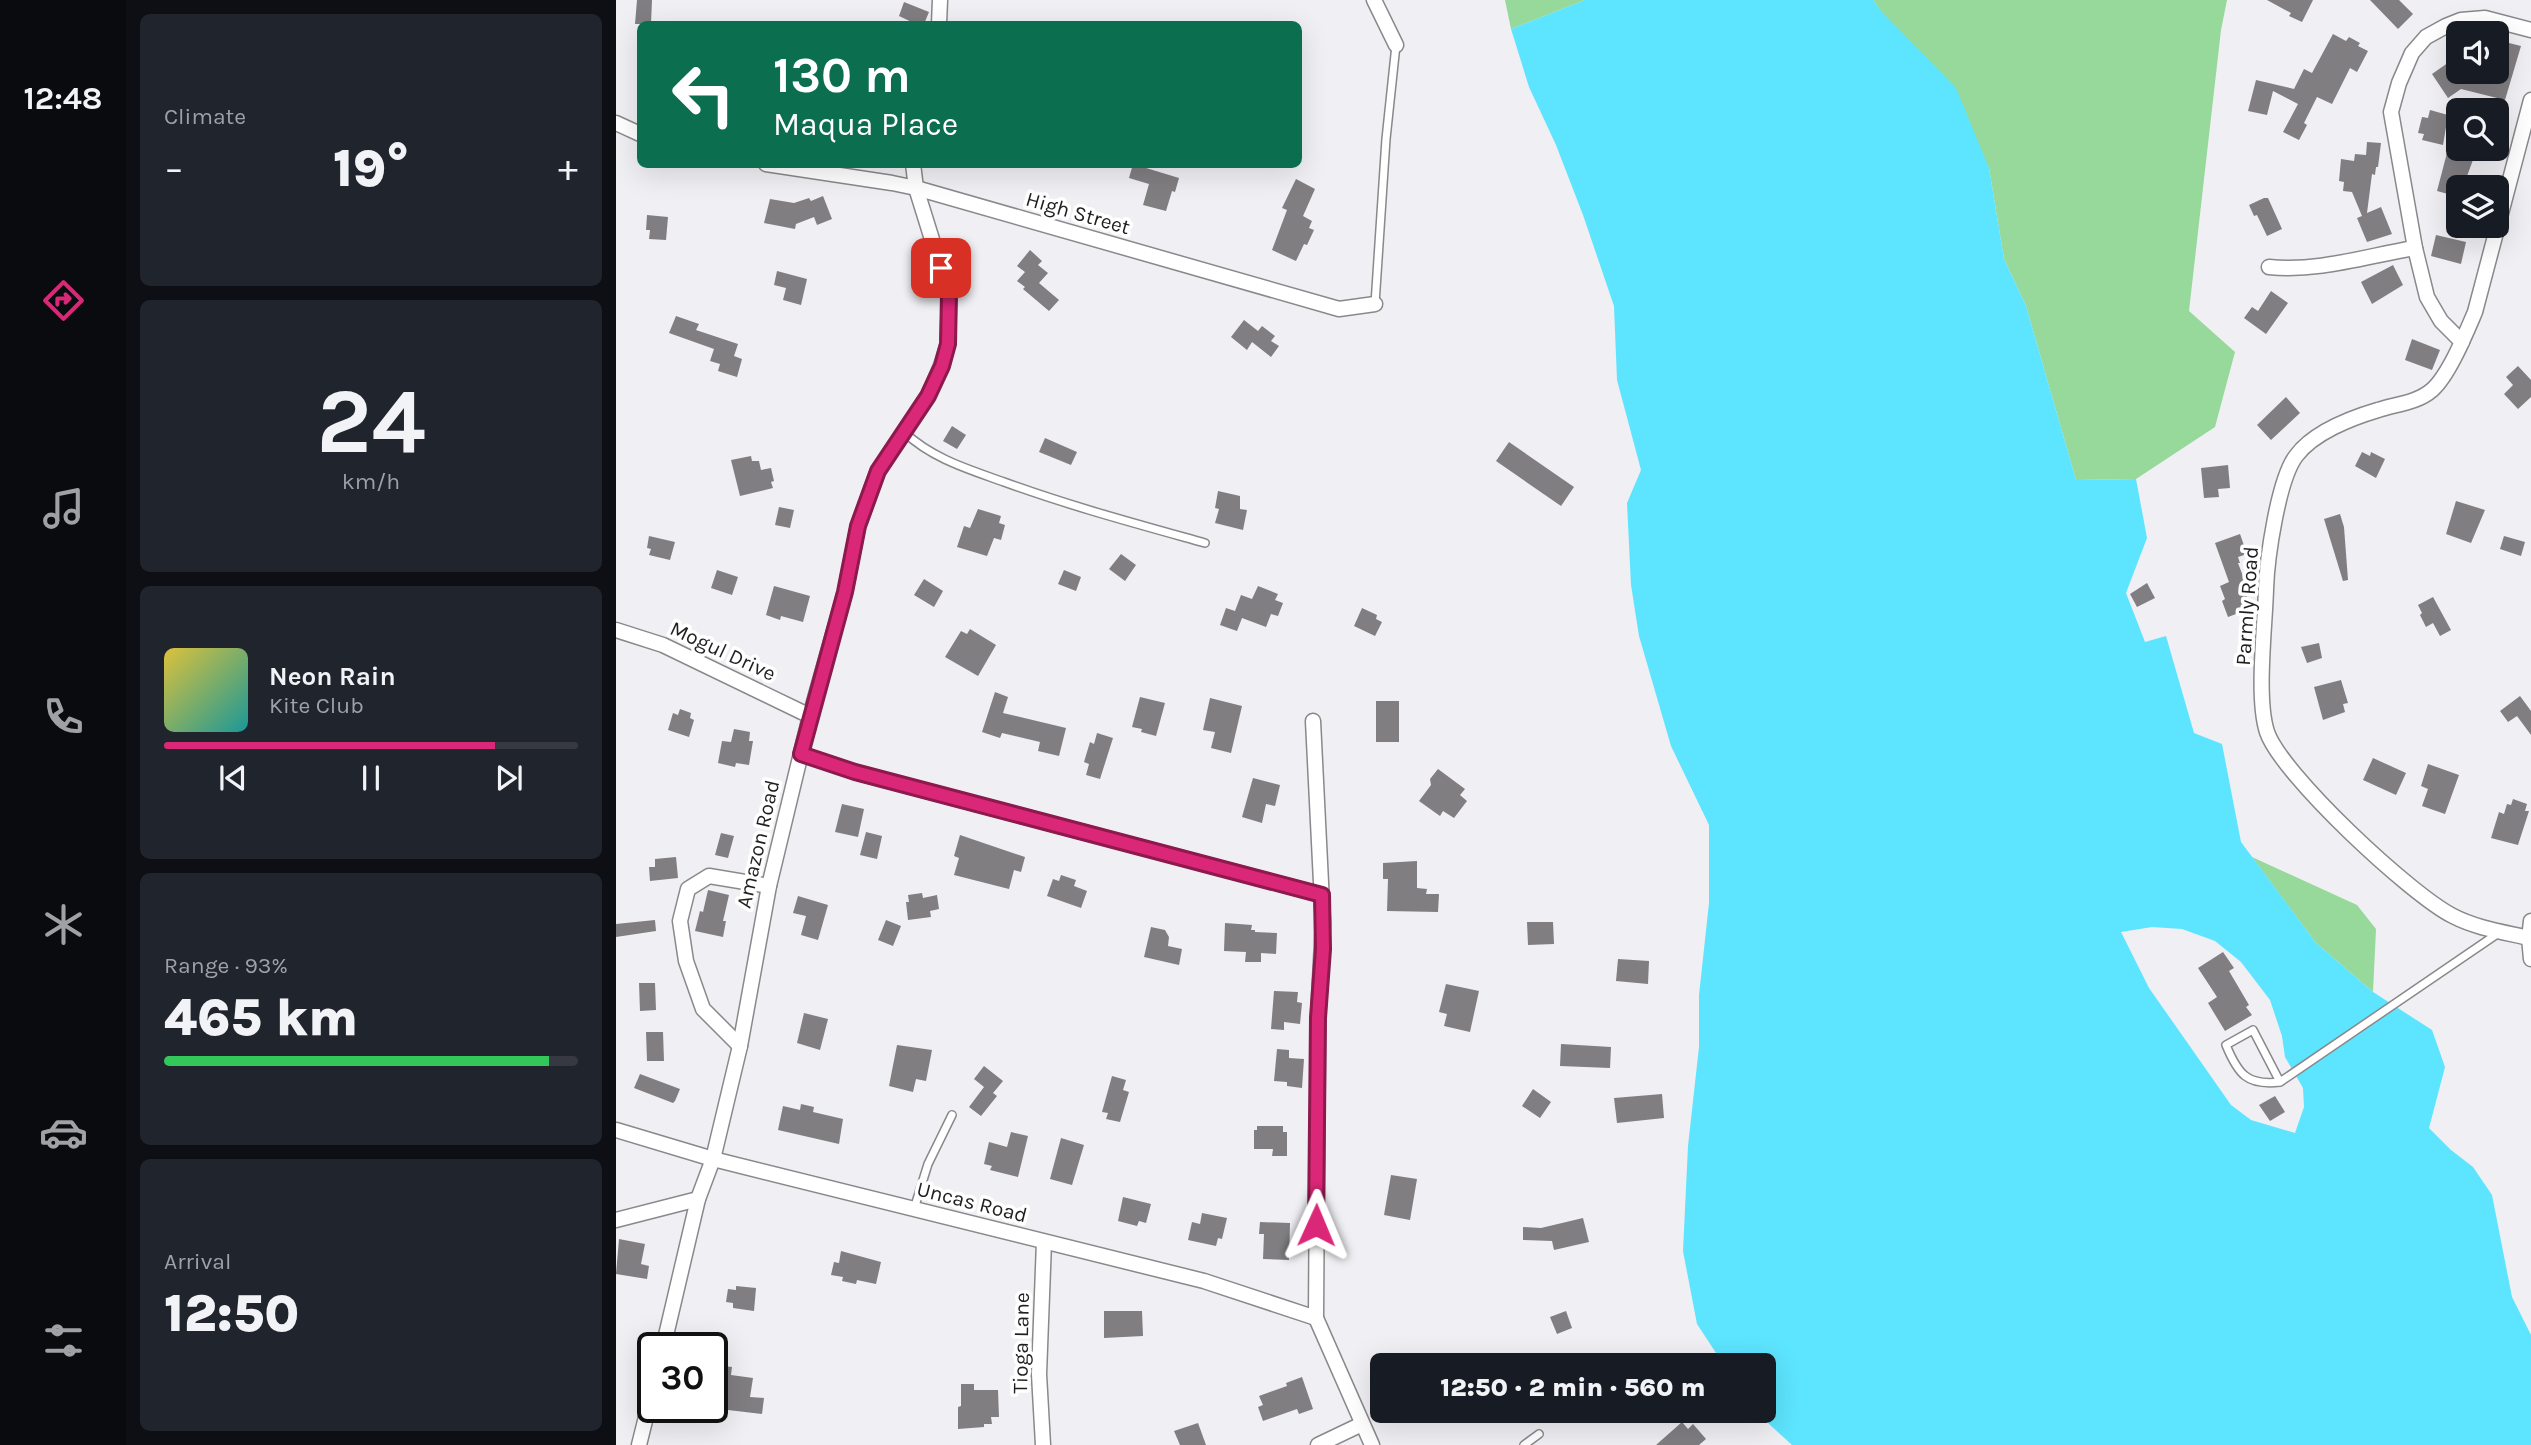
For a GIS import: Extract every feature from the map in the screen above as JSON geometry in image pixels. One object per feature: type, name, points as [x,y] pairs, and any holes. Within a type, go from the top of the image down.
[{"type":"street","points":[[939,21],[940,0]]},
{"type":"street","points":[[1374,0],[1396,45]]},
{"type":"street","points":[[2462,342],[2441,321],[2427,296],[2415,248],[2391,112],[2399,83],[2413,53],[2426,37],[2461,20],[2485,18],[2531,30]]},
{"type":"street","name":"Parmly Road","points":[[2529,938],[2479,926],[2453,916],[2429,902],[2349,831],[2310,792],[2276,752],[2264,717],[2267,569],[2282,491],[2294,459],[2304,447],[2330,430],[2376,410],[2420,398],[2434,389],[2462,342],[2475,312],[2531,100]]},
{"type":"street","points":[[616,123],[637,133]]},
{"type":"street","name":"High Street","points":[[793,168],[916,188],[1339,309],[1375,304]]},
{"type":"street","name":"Amazon Road","points":[[667,1332],[698,1199],[713,1159],[740,1046],[769,886],[810,716],[845,592],[858,526],[878,471],[928,396],[942,366],[948,344],[949,294],[916,188],[914,168]]},
{"type":"street","points":[[2269,267],[2299,269],[2415,248]]},
{"type":"street","name":"Mogul Drive","points":[[616,630],[663,645],[810,716]]},
{"type":"street","points":[[1313,721],[1323,949],[1318,1018],[1316,1318],[1372,1445]]},
{"type":"street","points":[[801,754],[855,772],[1322,895]]},
{"type":"street","points":[[740,1046],[703,1009],[686,961],[680,920],[688,889],[709,876],[769,886]]},
{"type":"street","points":[[2531,921],[2531,959]]},
{"type":"street","name":"Uncas Road","points":[[616,1130],[713,1159],[1205,1281],[1316,1318]]},
{"type":"street","points":[[616,1220],[698,1199]]},
{"type":"street","name":"Tioga Lane","points":[[1043,1445],[1039,1374],[1044,1242]]},
{"type":"street","points":[[639,1445],[644,1423]]},
{"type":"street","points":[[1318,1445],[1362,1424]]},
{"type":"lane","points":[[1375,304],[1386,139],[1396,45]]},
{"type":"lane","points":[[904,432],[920,447],[943,460],[1058,502],[1205,543]]},
{"type":"lane","points":[[2280,1082],[2253,1030],[2226,1045],[2232,1059],[2251,1081],[2263,1084],[2280,1082],[2500,931]]},
{"type":"lane","points":[[914,1209],[928,1164],[951,1115]]},
{"type":"lane","points":[[1524,1445],[1539,1434]]},
{"type":"green space","points":[[1505,0],[1585,0],[1511,29]]},
{"type":"green space","points":[[1873,0],[2227,0],[2221,30],[2189,311],[2235,352],[2215,427],[2136,479],[2076,480],[2026,306],[2004,259],[1989,168]]},
{"type":"green space","points":[[2252,857],[2357,905],[2376,929],[2373,992],[2316,943]]},
{"type":"water","points":[[1585,0],[1873,0],[1956,88],[1989,168],[2004,259],[2026,306],[2076,480],[2136,479],[2147,538],[2126,593],[2145,642],[2166,636],[2194,733],[2222,744],[2241,842],[2316,943],[2373,992],[2432,1030],[2445,1067],[2429,1128],[2473,1167],[2492,1195],[2512,1297],[2531,1335],[2531,1445],[1792,1445],[1768,1423],[1776,1423],[1776,1353],[1716,1353],[1697,1324],[1683,1251],[1688,1146],[1699,1047],[1699,995],[1709,903],[1709,825],[1671,746],[1639,636],[1631,585],[1627,503],[1641,470],[1617,380],[1614,306],[1556,145],[1529,87],[1511,29]],"holes":[[[2152,927],[2182,929],[2215,941],[2241,962],[2270,1000],[2282,1036],[2285,1057],[2303,1088],[2304,1107],[2295,1133],[2251,1120],[2231,1105],[2149,988],[2121,932]]]},
{"type":"building","points":[[637,0],[652,0],[651,21],[637,21],[635,24]]},
{"type":"building","points":[[2267,0],[2313,0],[2302,22]]},
{"type":"building","points":[[2370,0],[2399,0],[2413,14],[2398,29]]},
{"type":"building","points":[[904,2],[929,12],[925,21],[910,21],[899,16]]},
{"type":"building","points":[[2333,34],[2346,41],[2349,37],[2368,51],[2357,72],[2350,68],[2332,104],[2317,97],[2299,140],[2283,132],[2298,104],[2273,91],[2267,115],[2248,111],[2256,80],[2294,89],[2304,69],[2312,73]]},
{"type":"building","points":[[2509,43],[2521,46],[2506,98],[2461,89],[2448,98],[2432,74],[2446,64],[2446,84],[2509,84]]},
{"type":"building","points":[[2430,110],[2446,114],[2443,145],[2422,140],[2424,134],[2418,133],[2422,117],[2428,118]]},
{"type":"building","points":[[2367,142],[2381,143],[2378,167],[2375,175],[2372,174],[2367,213],[2381,207],[2392,234],[2367,242],[2357,218],[2362,216],[2352,192],[2343,191],[2344,182],[2339,181],[2341,159],[2354,161],[2355,154],[2366,155]]},
{"type":"building","points":[[2446,157],[2446,161],[2473,161],[2467,175],[2446,175],[2446,193],[2437,191]]},
{"type":"building","points":[[1132,168],[1146,168],[1179,178],[1166,211],[1143,205],[1149,184],[1129,178]]},
{"type":"building","points":[[1296,179],[1315,189],[1303,216],[1312,221],[1309,228],[1314,230],[1296,261],[1272,250],[1287,210],[1282,208]]},
{"type":"building","points":[[823,196],[832,219],[817,225],[814,217],[796,224],[795,229],[764,223],[770,199],[794,203]]},
{"type":"building","points":[[2268,198],[2282,229],[2267,236],[2249,205]]},
{"type":"building","points":[[647,215],[668,217],[666,240],[649,239],[650,230],[646,230]]},
{"type":"building","points":[[2436,235],[2466,242],[2461,264],[2431,256]]},
{"type":"building","points":[[1030,250],[1042,261],[1038,265],[1048,273],[1039,283],[1059,300],[1049,311],[1017,281],[1025,272],[1017,266]]},
{"type":"building","points":[[2393,265],[2403,285],[2372,304],[2361,282]]},
{"type":"building","points":[[777,271],[807,279],[801,305],[783,300],[786,288],[774,285]]},
{"type":"building","points":[[2271,291],[2288,303],[2266,334],[2244,318],[2252,307],[2258,311]]},
{"type":"building","points":[[676,316],[699,324],[696,330],[738,344],[734,356],[742,359],[737,377],[718,371],[720,364],[710,361],[714,349],[669,333]]},
{"type":"building","points":[[1244,320],[1258,331],[1262,326],[1275,336],[1271,341],[1279,346],[1271,357],[1252,342],[1247,350],[1231,337]]},
{"type":"building","points":[[2412,339],[2440,350],[2432,370],[2405,360]]},
{"type":"building","points":[[2518,366],[2531,380],[2531,397],[2518,409],[2504,394],[2513,385],[2506,377]]},
{"type":"building","points":[[2286,397],[2300,413],[2271,440],[2257,425]]},
{"type":"building","points":[[952,426],[966,435],[957,449],[943,441]]},
{"type":"building","points":[[1045,438],[1077,452],[1071,465],[1039,452]]},
{"type":"building","points":[[1509,442],[1574,487],[1561,506],[1496,461]]},
{"type":"building","points":[[2362,452],[2370,456],[2371,452],[2385,459],[2376,478],[2355,466]]},
{"type":"building","points":[[751,456],[752,461],[759,461],[761,470],[771,468],[773,488],[740,496],[731,460]]},
{"type":"building","points":[[2228,465],[2230,488],[2218,489],[2219,497],[2204,498],[2201,468]]},
{"type":"building","points":[[1218,491],[1240,496],[1240,509],[1247,510],[1243,530],[1215,523],[1219,509],[1215,508]]},
{"type":"building","points":[[2456,501],[2485,510],[2471,543],[2446,534]]},
{"type":"building","points":[[779,507],[794,510],[790,528],[775,525]]},
{"type":"building","points":[[978,509],[1001,516],[999,523],[1005,525],[1001,540],[994,538],[987,556],[957,547],[964,526],[970,528]]},
{"type":"building","points":[[2340,514],[2344,527],[2348,580],[2343,581],[2324,519]]},
{"type":"building","points":[[2240,534],[2247,554],[2238,557],[2238,563],[2249,592],[2245,593],[2247,597],[2242,599],[2244,611],[2228,617],[2220,586],[2229,582],[2215,543]]},
{"type":"building","points":[[649,536],[675,542],[670,560],[649,555]]},
{"type":"building","points":[[2504,536],[2525,542],[2521,556],[2500,549]]},
{"type":"building","points":[[1121,554],[1136,565],[1125,581],[1109,569]]},
{"type":"building","points":[[717,570],[738,577],[732,595],[711,588]]},
{"type":"building","points":[[1064,570],[1081,577],[1076,591],[1058,584]]},
{"type":"building","points":[[924,579],[943,591],[934,607],[914,595]]},
{"type":"building","points":[[2147,583],[2155,598],[2137,607],[2130,594]]},
{"type":"building","points":[[774,586],[810,596],[803,622],[781,616],[780,620],[766,615]]},
{"type":"building","points":[[1258,586],[1278,594],[1275,600],[1283,603],[1278,616],[1271,614],[1266,627],[1242,618],[1237,631],[1220,625],[1226,608],[1235,611],[1241,595],[1252,599]]},
{"type":"building","points":[[2433,597],[2451,630],[2440,636],[2433,623],[2426,627],[2418,605]]},
{"type":"building","points":[[1362,608],[1377,615],[1376,619],[1382,622],[1375,636],[1354,626]]},
{"type":"building","points":[[970,629],[996,645],[978,676],[945,657],[961,631],[967,634]]},
{"type":"building","points":[[2319,643],[2322,658],[2307,663],[2301,647]]},
{"type":"building","points":[[2341,680],[2348,703],[2343,704],[2345,712],[2323,720],[2314,687]]},
{"type":"building","points":[[995,692],[1008,697],[1003,713],[1066,728],[1059,756],[1038,751],[1040,742],[1002,733],[1000,738],[982,732]]},
{"type":"building","points":[[2520,696],[2531,711],[2531,735],[2517,716],[2508,722],[2500,711]]},
{"type":"building","points":[[1140,697],[1165,703],[1156,736],[1132,727]]},
{"type":"building","points":[[1210,698],[1242,706],[1231,753],[1211,748],[1215,732],[1203,730]]},
{"type":"building","points":[[1376,701],[1399,701],[1399,742],[1376,742]]},
{"type":"building","points":[[680,709],[691,713],[690,718],[694,720],[689,737],[668,730],[673,713],[678,715]]},
{"type":"building","points":[[734,729],[750,732],[749,741],[753,741],[749,765],[736,763],[735,767],[718,763],[722,741],[731,742]]},
{"type":"building","points":[[1097,733],[1113,738],[1100,779],[1086,775],[1089,764],[1084,762],[1090,742],[1094,744]]},
{"type":"building","points":[[2373,758],[2406,773],[2396,795],[2363,780]]},
{"type":"building","points":[[2428,764],[2459,775],[2445,814],[2422,806],[2428,789],[2421,786]]},
{"type":"building","points":[[1438,769],[1465,789],[1460,795],[1467,801],[1454,818],[1443,811],[1440,816],[1419,801],[1431,785],[1430,779]]},
{"type":"building","points":[[1253,778],[1280,785],[1275,806],[1266,804],[1262,823],[1242,817]]},
{"type":"building","points":[[2513,799],[2527,804],[2525,811],[2529,811],[2518,845],[2491,838],[2499,812],[2504,814],[2507,804],[2511,805]]},
{"type":"building","points":[[842,804],[864,809],[858,837],[835,832]]},
{"type":"building","points":[[866,832],[882,836],[877,859],[860,855]]},
{"type":"building","points":[[721,833],[734,836],[728,858],[715,855]]},
{"type":"building","points":[[960,835],[1025,857],[1021,872],[1014,870],[1009,889],[954,875],[959,858],[954,856]]},
{"type":"building","points":[[676,857],[678,878],[650,881],[649,867],[655,867],[655,859]]},
{"type":"building","points":[[1417,861],[1417,888],[1427,889],[1426,894],[1439,894],[1438,912],[1387,911],[1388,879],[1383,879],[1383,863]]},
{"type":"building","points":[[1061,875],[1076,880],[1074,886],[1087,891],[1081,908],[1047,896],[1053,879],[1059,881]]},
{"type":"building","points":[[708,890],[729,895],[723,921],[726,921],[723,937],[695,931]]},
{"type":"building","points":[[922,893],[923,898],[937,895],[939,909],[930,911],[931,917],[908,920],[908,895]]},
{"type":"building","points":[[798,896],[828,905],[818,940],[801,935],[806,916],[793,913]]},
{"type":"building","points":[[655,920],[656,931],[616,937],[616,924]]},
{"type":"building","points":[[886,920],[901,926],[893,946],[878,940]]},
{"type":"building","points":[[1527,922],[1553,922],[1554,944],[1528,945]]},
{"type":"building","points":[[1225,923],[1252,925],[1251,930],[1255,932],[1277,933],[1276,954],[1261,953],[1261,962],[1245,962],[1246,952],[1224,951]]},
{"type":"building","points":[[1151,927],[1165,930],[1169,937],[1168,946],[1182,949],[1179,965],[1144,957]]},
{"type":"building","points":[[2223,952],[2234,968],[2229,971],[2252,1015],[2225,1031],[2208,1003],[2217,997],[2198,968]]},
{"type":"building","points":[[1618,959],[1649,961],[1648,984],[1616,981]]},
{"type":"building","points":[[639,983],[655,983],[656,1010],[640,1011]]},
{"type":"building","points":[[1446,984],[1479,991],[1470,1032],[1444,1026],[1447,1014],[1439,1012]]},
{"type":"building","points":[[1274,991],[1298,992],[1297,1002],[1302,1003],[1300,1024],[1284,1022],[1284,1030],[1271,1029]]},
{"type":"building","points":[[804,1013],[828,1019],[820,1050],[797,1043]]},
{"type":"building","points":[[646,1032],[663,1032],[664,1061],[647,1061]]},
{"type":"building","points":[[1561,1044],[1611,1047],[1610,1068],[1560,1066]]},
{"type":"building","points":[[897,1045],[932,1050],[926,1081],[916,1079],[913,1092],[889,1086]]},
{"type":"building","points":[[1277,1049],[1289,1050],[1289,1058],[1304,1059],[1302,1088],[1287,1086],[1287,1082],[1274,1081]]},
{"type":"building","points":[[984,1066],[1003,1081],[993,1093],[997,1096],[981,1116],[969,1107],[984,1087],[974,1079]]},
{"type":"building","points":[[640,1074],[680,1089],[675,1101],[673,1103],[634,1088]]},
{"type":"building","points":[[1112,1076],[1126,1080],[1123,1090],[1129,1092],[1120,1122],[1106,1119],[1108,1113],[1102,1112]]},
{"type":"building","points":[[1533,1089],[1551,1102],[1540,1118],[1522,1106]]},
{"type":"building","points":[[1662,1094],[1664,1118],[1617,1123],[1614,1098]]},
{"type":"building","points":[[2275,1096],[2285,1112],[2270,1121],[2259,1105]]},
{"type":"building","points":[[801,1104],[814,1107],[813,1112],[843,1119],[839,1144],[778,1130],[783,1106],[800,1110]]},
{"type":"building","points":[[1257,1126],[1283,1126],[1283,1132],[1287,1132],[1287,1156],[1272,1156],[1273,1149],[1254,1149],[1254,1130],[1257,1130]]},
{"type":"building","points":[[1011,1132],[1028,1136],[1018,1177],[990,1170],[992,1166],[984,1164],[989,1142],[1007,1147]]},
{"type":"building","points":[[1061,1138],[1084,1145],[1072,1185],[1050,1179]]},
{"type":"building","points":[[1391,1175],[1417,1179],[1410,1220],[1384,1215]]},
{"type":"building","points":[[1123,1197],[1151,1204],[1146,1223],[1139,1221],[1137,1226],[1118,1221]]},
{"type":"building","points":[[1202,1213],[1227,1218],[1222,1239],[1218,1238],[1216,1246],[1188,1240],[1192,1222],[1200,1224]]},
{"type":"building","points":[[1583,1218],[1589,1242],[1554,1250],[1552,1241],[1523,1240],[1523,1227],[1541,1228]]},
{"type":"building","points":[[1260,1222],[1290,1223],[1289,1260],[1263,1259],[1264,1234],[1259,1234]]},
{"type":"building","points":[[619,1239],[645,1244],[641,1264],[649,1266],[647,1279],[616,1274]]},
{"type":"building","points":[[841,1251],[881,1262],[876,1284],[857,1280],[856,1284],[842,1281],[843,1277],[831,1275],[834,1262],[839,1263]]},
{"type":"building","points":[[736,1286],[756,1288],[754,1311],[733,1308],[733,1303],[726,1302],[728,1289],[736,1290]]},
{"type":"building","points":[[1104,1311],[1142,1311],[1143,1336],[1104,1338]]},
{"type":"building","points":[[1566,1311],[1572,1328],[1557,1334],[1550,1317]]},
{"type":"building","points":[[728,1367],[732,1367],[731,1375],[753,1378],[750,1397],[764,1398],[762,1414],[728,1410]]},
{"type":"building","points":[[1302,1377],[1313,1409],[1299,1414],[1297,1409],[1263,1421],[1258,1407],[1263,1405],[1259,1396],[1287,1386],[1286,1383]]},
{"type":"building","points":[[961,1384],[974,1384],[974,1390],[998,1390],[999,1417],[991,1417],[992,1424],[958,1429]]},
{"type":"building","points":[[1198,1423],[1206,1445],[1180,1445],[1174,1431]]},
{"type":"building","points":[[1681,1423],[1688,1429],[1693,1424],[1706,1439],[1699,1445],[1656,1445]]},
{"type":"route","points":[[941,268],[949,294],[950,320],[948,344],[942,366],[928,396],[878,471],[858,526],[845,592],[801,754],[855,772],[1322,895],[1316,1225]]}]
